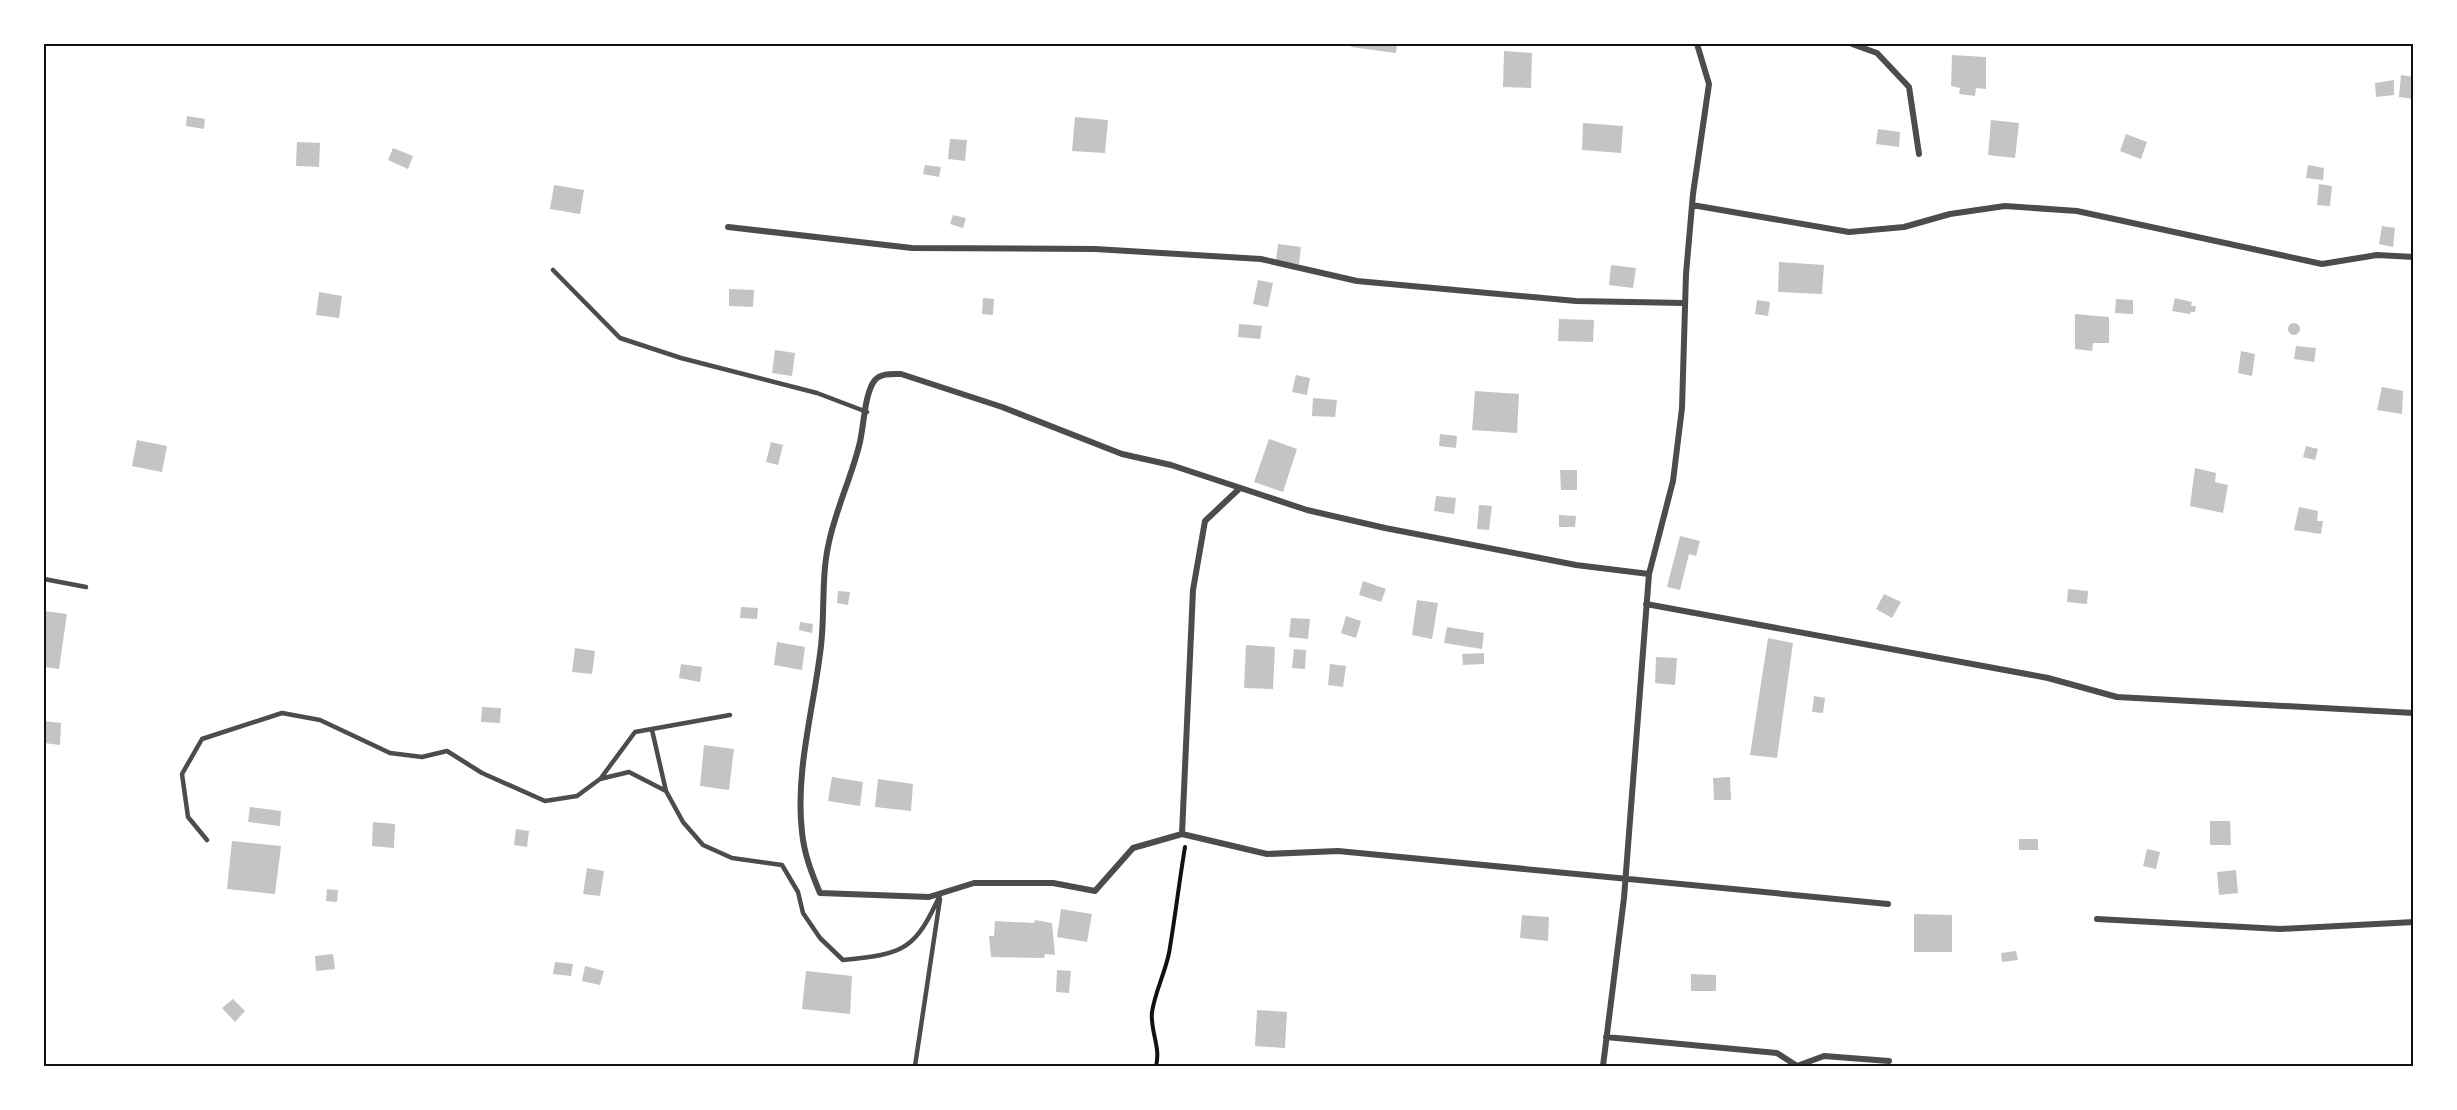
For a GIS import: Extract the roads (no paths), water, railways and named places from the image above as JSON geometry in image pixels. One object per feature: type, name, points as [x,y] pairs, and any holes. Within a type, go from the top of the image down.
[{"type":"street","points":[[1604,1066],[1625,878],[1649,574],[1673,481],[1682,408],[1684,303],[1692,205],[1709,84],[1697,44]]},
{"type":"street","points":[[1852,44],[1877,52],[1909,87],[1919,154]]},
{"type":"street","points":[[1692,205],[1849,232],[1904,226],[1950,214],[2005,206],[2077,211],[2322,264],[2377,255],[2414,257]]},
{"type":"street","points":[[728,226],[912,248],[1095,249],[1261,260],[1358,281],[1576,301],[1684,303]]},
{"type":"street","points":[[1649,574],[1576,565],[1385,528],[1307,510],[1171,465],[1122,454],[1002,407],[901,374],[887,374],[876,378],[869,391],[859,448],[840,497],[828,544],[821,646],[810,704],[801,793],[802,833],[810,868],[820,893],[929,897],[974,883],[1053,883],[1095,891],[1133,848],[1184,837],[1267,854],[1338,851],[1888,904]]},
{"type":"street","points":[[1184,837],[1193,590],[1205,521],[1240,488]]},
{"type":"street","points":[[1646,604],[2048,678],[2116,697],[2414,712]]},
{"type":"street","points":[[2097,919],[2280,929],[2414,922]]},
{"type":"street","points":[[1606,1037],[1777,1053],[1797,1066],[1824,1056],[1889,1061]]},
{"type":"lane","points":[[553,270],[620,338],[681,358],[818,393],[867,412]]},
{"type":"lane","points":[[44,579],[86,586]]},
{"type":"lane","points":[[207,840],[188,817],[182,774],[202,739],[282,713],[320,720],[390,753],[422,757],[447,751],[482,773],[544,801],[577,796],[600,779],[635,732],[730,715]]},
{"type":"lane","points":[[652,730],[666,791],[683,822],[703,845],[732,858],[782,865],[798,892],[803,913],[820,938],[843,960],[900,950],[924,931],[941,893]]},
{"type":"lane","points":[[600,779],[629,772],[666,791]]},
{"type":"lane","points":[[915,1066],[941,893]]}]
